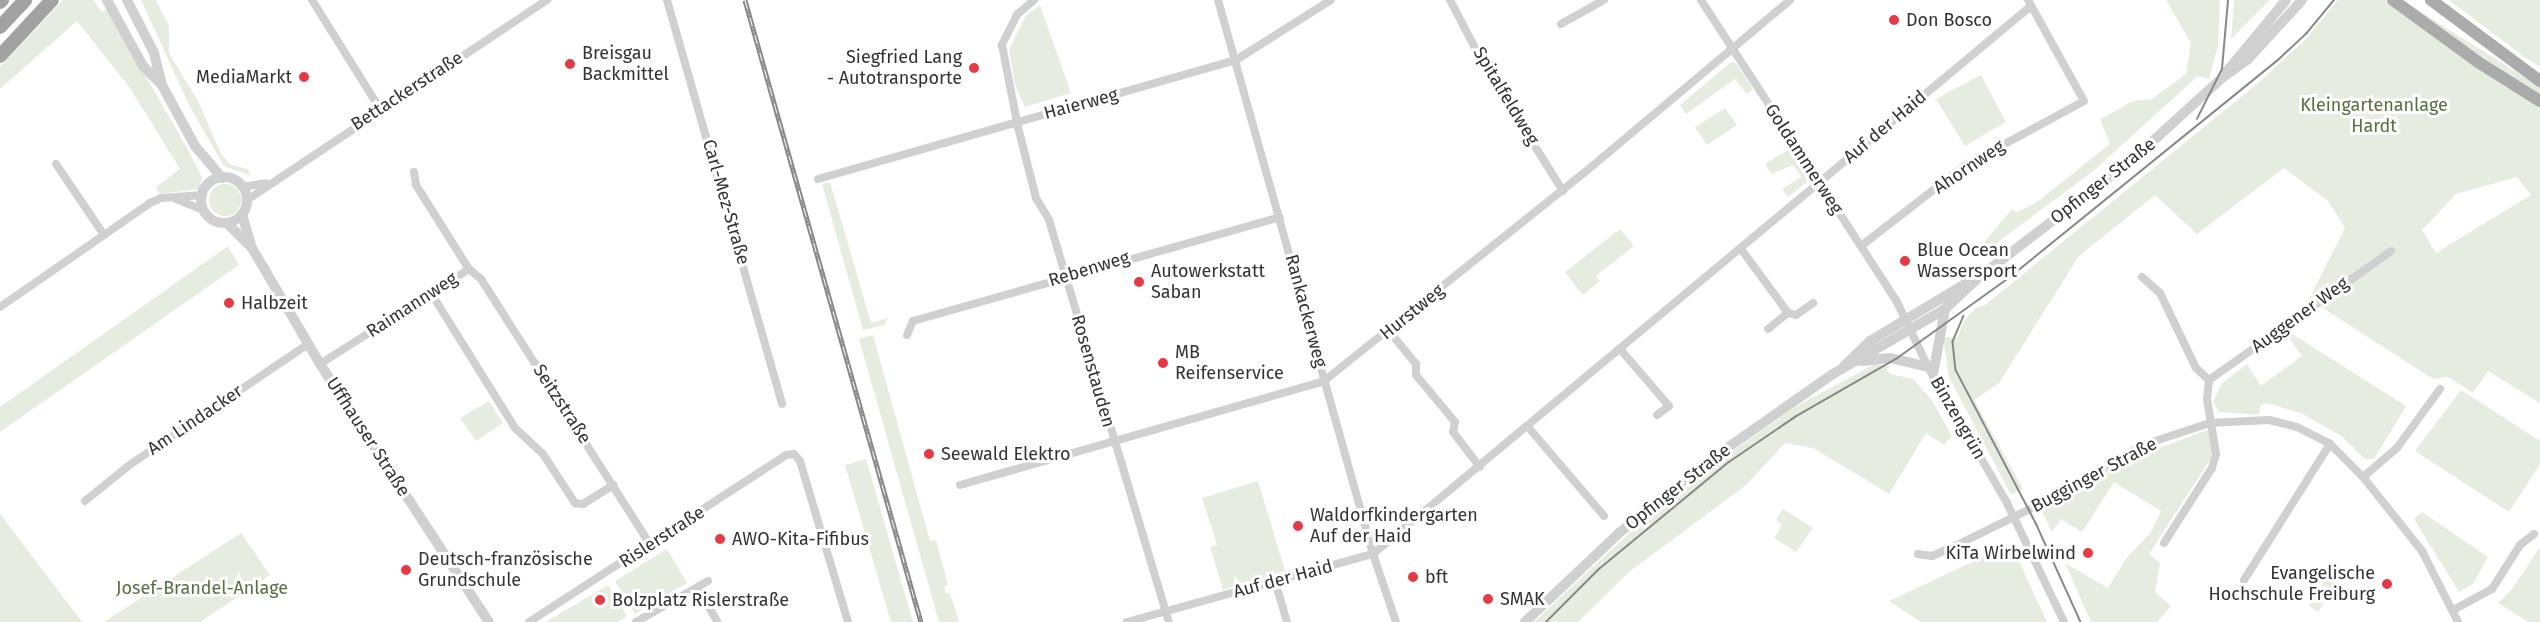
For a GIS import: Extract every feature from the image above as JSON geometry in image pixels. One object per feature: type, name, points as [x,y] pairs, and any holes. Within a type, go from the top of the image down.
[{"type":"highway","points":[[0,27],[25,0]]},
{"type":"highway","points":[[0,56],[52,0]]},
{"type":"main road","points":[[2393,0],[2478,62],[2540,101]]},
{"type":"main road","points":[[2431,0],[2540,81]]},
{"type":"street","points":[[107,0],[143,66],[162,85]]},
{"type":"street","points":[[127,0],[154,53],[162,85],[195,146],[222,178],[242,186],[247,200],[242,214],[227,223]]},
{"type":"street","points":[[312,0],[380,109]]},
{"type":"street","name":"Bettackerstraße","points":[[247,200],[268,183],[547,0]]},
{"type":"street","name":"Carl-Mez-Straße","points":[[667,0],[782,404]]},
{"type":"street","name":"Rosenstauden","points":[[1034,0],[1009,27],[1002,45],[1019,121],[1017,127],[1036,198],[1049,220],[1169,622]]},
{"type":"street","name":"Rankackerweg","points":[[1218,0],[1373,554],[1396,622]]},
{"type":"street","name":"Haierweg","points":[[818,179],[1236,60],[1331,0]]},
{"type":"street","name":"Spitalfeldweg","points":[[1450,0],[1483,63],[1563,190]]},
{"type":"street","points":[[1561,24],[1604,0]]},
{"type":"street","name":"Goldammerweg","points":[[1701,0],[1861,246],[1907,323]]},
{"type":"street","name":"Hurstweg","points":[[960,485],[1114,443],[1324,381],[1563,190],[1790,0]]},
{"type":"street","name":"Opfinger Straße","points":[[2222,78],[2234,58],[2286,0]]},
{"type":"street","name":"Opfinger Straße","points":[[1525,622],[1672,489],[1844,366],[1855,354],[1978,278],[2132,160],[2222,78],[2259,48],[2302,0]]},
{"type":"street","name":"Ahornweg","points":[[1861,246],[1964,166],[2084,101],[2030,3]]},
{"type":"street","name":"Auf der Haid","points":[[1127,622],[1373,554],[1741,249],[2030,3]]},
{"type":"street","points":[[176,199],[205,211],[205,190],[195,146]]},
{"type":"street","points":[[56,164],[104,235]]},
{"type":"street","name":"Raimannweg","points":[[320,364],[469,269],[416,185],[414,172]]},
{"type":"street","points":[[0,307],[155,200],[176,199],[205,190],[222,178]]},
{"type":"street","name":"Bettackerstraße","points":[[242,186],[268,183]]},
{"type":"street","name":"Uffhauser Straße","points":[[205,211],[216,221],[227,223],[252,248]]},
{"type":"street","name":"Uffhauser Straße","points":[[242,214],[252,248],[320,364],[489,622]]},
{"type":"street","name":"Rebenweg","points":[[908,335],[913,321],[1280,217]]},
{"type":"street","points":[[1741,249],[1788,313],[1796,315],[1813,303]]},
{"type":"street","name":"Auggener Weg","points":[[2209,380],[2391,251]]},
{"type":"street","name":"Seitzstraße","points":[[469,269],[481,279],[650,544]]},
{"type":"street","points":[[2142,277],[2160,293],[2196,368],[2209,380],[2210,423],[2217,446],[2212,468],[2164,543]]},
{"type":"street","name":"Opfinger Straße","points":[[1844,366],[1859,362],[1907,323],[1945,309],[1978,278]]},
{"type":"street","points":[[431,293],[515,428],[543,454],[575,503],[583,504],[613,485]]},
{"type":"street","points":[[1859,362],[1890,358],[1930,371],[1945,309]]},
{"type":"street","points":[[1768,329],[1788,313]]},
{"type":"street","name":"Binzengrün","points":[[1907,323],[1930,371],[2013,516],[2064,622]]},
{"type":"street","points":[[1389,331],[1416,364],[1416,375],[1455,422],[1453,432],[1480,467]]},
{"type":"street","name":"Am Lindacker","points":[[85,501],[128,466],[308,344]]},
{"type":"street","points":[[1620,349],[1669,406],[1657,415]]},
{"type":"street","points":[[2363,477],[2397,448],[2440,389]]},
{"type":"street","name":"Bugginger Straße","points":[[2013,516],[2143,444],[2210,423],[2269,420],[2297,427],[2330,444],[2363,477],[2422,551],[2455,609],[2458,622]]},
{"type":"street","points":[[1528,427],[1604,516]]},
{"type":"street","points":[[2244,580],[2330,444]]},
{"type":"street","name":"Rislerstraße","points":[[529,622],[786,455],[794,454],[800,461],[848,622]]},
{"type":"street","points":[[1918,554],[1942,552],[2013,516]]},
{"type":"street","points":[[2455,609],[2492,590],[2520,545],[2534,534]]},
{"type":"street","points":[[636,622],[708,581]]},
{"type":"street","points":[[1275,581],[1287,622]]},
{"type":"street","points":[[698,588],[718,622]]},
{"type":"green space","points":[[63,0],[93,0],[102,12],[107,9],[202,177],[199,189],[159,194],[156,187],[180,169],[130,88],[77,21],[0,89],[0,67]]},
{"type":"green space","points":[[141,0],[156,0],[169,26],[169,53],[199,103],[221,154],[231,165],[248,169],[251,176],[224,166],[189,105]]},
{"type":"green space","points":[[2166,0],[2220,0],[2218,46],[2209,79],[2198,76],[2092,172],[1975,259],[1973,256],[2012,209],[2017,212],[2037,202],[2110,144],[2100,119],[2133,101],[2152,99],[2186,74],[2191,43]]},
{"type":"green space","points":[[2234,0],[2270,0],[2231,39],[2234,3]]},
{"type":"green space","name":"Kleingartenanlage Hardt","points":[[2338,0],[2385,0],[2540,105],[2540,403],[2488,371],[2473,393],[2448,377],[2433,379],[2309,299],[2345,228],[2328,201],[2284,168],[2197,234],[2155,195],[2079,256],[1999,383],[1974,400],[2023,489],[2011,495],[1949,377],[1943,337],[1957,338],[1965,319],[1977,307],[1985,305],[2257,84],[2305,40]],"holes":[[[2517,177],[2531,195],[2436,253],[2422,230],[2456,194]]]},
{"type":"green space","points":[[2402,0],[2540,87],[2540,95],[2456,40]]},
{"type":"green space","points":[[2449,0],[2540,0],[2540,67],[2523,56]]},
{"type":"green space","points":[[1040,5],[1071,93],[1025,107],[1015,85],[1009,49],[1026,16]]},
{"type":"green space","points":[[1731,62],[1736,63],[1753,89],[1747,94],[1735,79],[1686,114],[1680,105]]},
{"type":"green space","points":[[1981,75],[2006,122],[1965,146],[1936,99]]},
{"type":"green space","points":[[1725,108],[1737,125],[1707,145],[1695,127]]},
{"type":"green space","points":[[1791,148],[1808,174],[1807,182],[1788,197],[1782,189],[1801,177],[1793,165],[1772,174],[1765,164]]},
{"type":"green space","points":[[830,182],[871,323],[888,318],[884,325],[863,330],[822,184]]},
{"type":"green space","points":[[225,184],[236,189],[241,200],[236,211],[225,216],[214,211],[209,200],[214,189]]},
{"type":"green space","points":[[1620,229],[1634,246],[1596,276],[1600,281],[1583,295],[1565,272]]},
{"type":"green space","points":[[228,246],[239,265],[0,432],[0,407]]},
{"type":"green space","points":[[2289,332],[2406,406],[2374,459],[2365,459],[2341,436],[2301,413],[2267,403],[2261,405],[2259,415],[2219,412],[2213,402],[2222,383],[2247,364],[2261,386],[2302,356],[2287,335]]},
{"type":"green space","points":[[873,335],[930,541],[936,540],[948,585],[944,586],[946,594],[950,593],[959,622],[939,622],[859,339]]},
{"type":"green space","points":[[1875,364],[1891,366],[1886,369],[1890,374],[1913,379],[1931,399],[1952,436],[1944,445],[1926,433],[1889,494],[1813,448],[1785,443],[1746,485],[1629,572],[1578,622],[1534,622],[1636,527],[1727,455],[1797,406]]},
{"type":"green space","points":[[2461,390],[2540,441],[2540,464],[2509,512],[2415,451]]},
{"type":"green space","points":[[489,401],[503,423],[476,441],[460,418]]},
{"type":"green space","points":[[2207,430],[2213,441],[2211,458],[2149,554],[2160,563],[2155,592],[2171,606],[2157,622],[2091,622],[2065,563],[2108,588],[2126,559],[2151,532],[2161,511],[2114,482],[2082,532],[2061,519],[2052,532],[2042,511],[2115,465]]},
{"type":"green space","points":[[866,459],[913,622],[891,622],[845,465]]},
{"type":"green space","points":[[1258,481],[1285,571],[1223,590],[1210,547],[1217,545],[1202,498]]},
{"type":"green space","points":[[1783,509],[1813,528],[1796,552],[1774,538],[1782,525],[1776,520]]},
{"type":"green space","points":[[2422,512],[2488,557],[2473,584],[2459,592],[2414,519]]},
{"type":"green space","name":"Josef-Brandel-Anlage","points":[[0,514],[82,622],[0,622]]},
{"type":"green space","name":"Josef-Brandel-Anlage","points":[[241,533],[270,575],[200,622],[104,622]]},
{"type":"green space","points":[[2011,544],[2047,622],[1921,622],[1889,601]]},
{"type":"green space","points":[[2540,547],[2540,622],[2528,622],[2498,603],[2513,588]]},
{"type":"green space","points":[[667,549],[687,583],[635,614],[615,581]]},
{"type":"green space","points":[[2335,565],[2344,571],[2318,612],[2309,606]]},
{"type":"green space","name":"Bolzplatz Rislerstraße","points":[[608,585],[627,616],[618,622],[546,622]]},
{"type":"tram line","points":[[2197,119],[2222,69],[2228,0]]},
{"type":"tram line","points":[[1546,622],[1599,569],[1729,462],[1795,417],[1896,359],[2010,277],[2279,59],[2306,34],[2334,0]]},
{"type":"tram line","points":[[1964,316],[1953,342],[1956,370],[2036,523],[2081,622]]},
{"type":"railway","points":[[745,0],[921,622]]},
{"type":"place","name":"Don Bosco","points":[[1894,20]]},
{"type":"place","name":"Breisgau Backmittel","points":[[570,64]]},
{"type":"place","name":"Siegfried Lang - Autotransporte","points":[[974,68]]},
{"type":"place","name":"MediaMarkt","points":[[304,77]]},
{"type":"place","name":"Blue Ocean Wassersport","points":[[1905,261]]},
{"type":"place","name":"Autowerkstatt Saban","points":[[1139,282]]},
{"type":"place","name":"Halbzeit","points":[[229,303]]},
{"type":"place","name":"MB Reifenservice","points":[[1163,363]]},
{"type":"place","name":"Seewald Elektro","points":[[929,454]]},
{"type":"place","name":"Waldorfkindergarten Auf der Haid","points":[[1298,526]]},
{"type":"place","name":"AWO-Kita-Fifibus","points":[[720,539]]},
{"type":"place","name":"KiTa Wirbelwind","points":[[2088,553]]},
{"type":"place","name":"Deutsch-französische Grundschule","points":[[406,570]]},
{"type":"place","name":"bft","points":[[1413,577]]},
{"type":"place","name":"Evangelische Hochschule Freiburg","points":[[2387,584]]},
{"type":"place","name":"SMAK","points":[[1488,599]]},
{"type":"place","name":"Bolzplatz Rislerstraße","points":[[600,600]]}]
